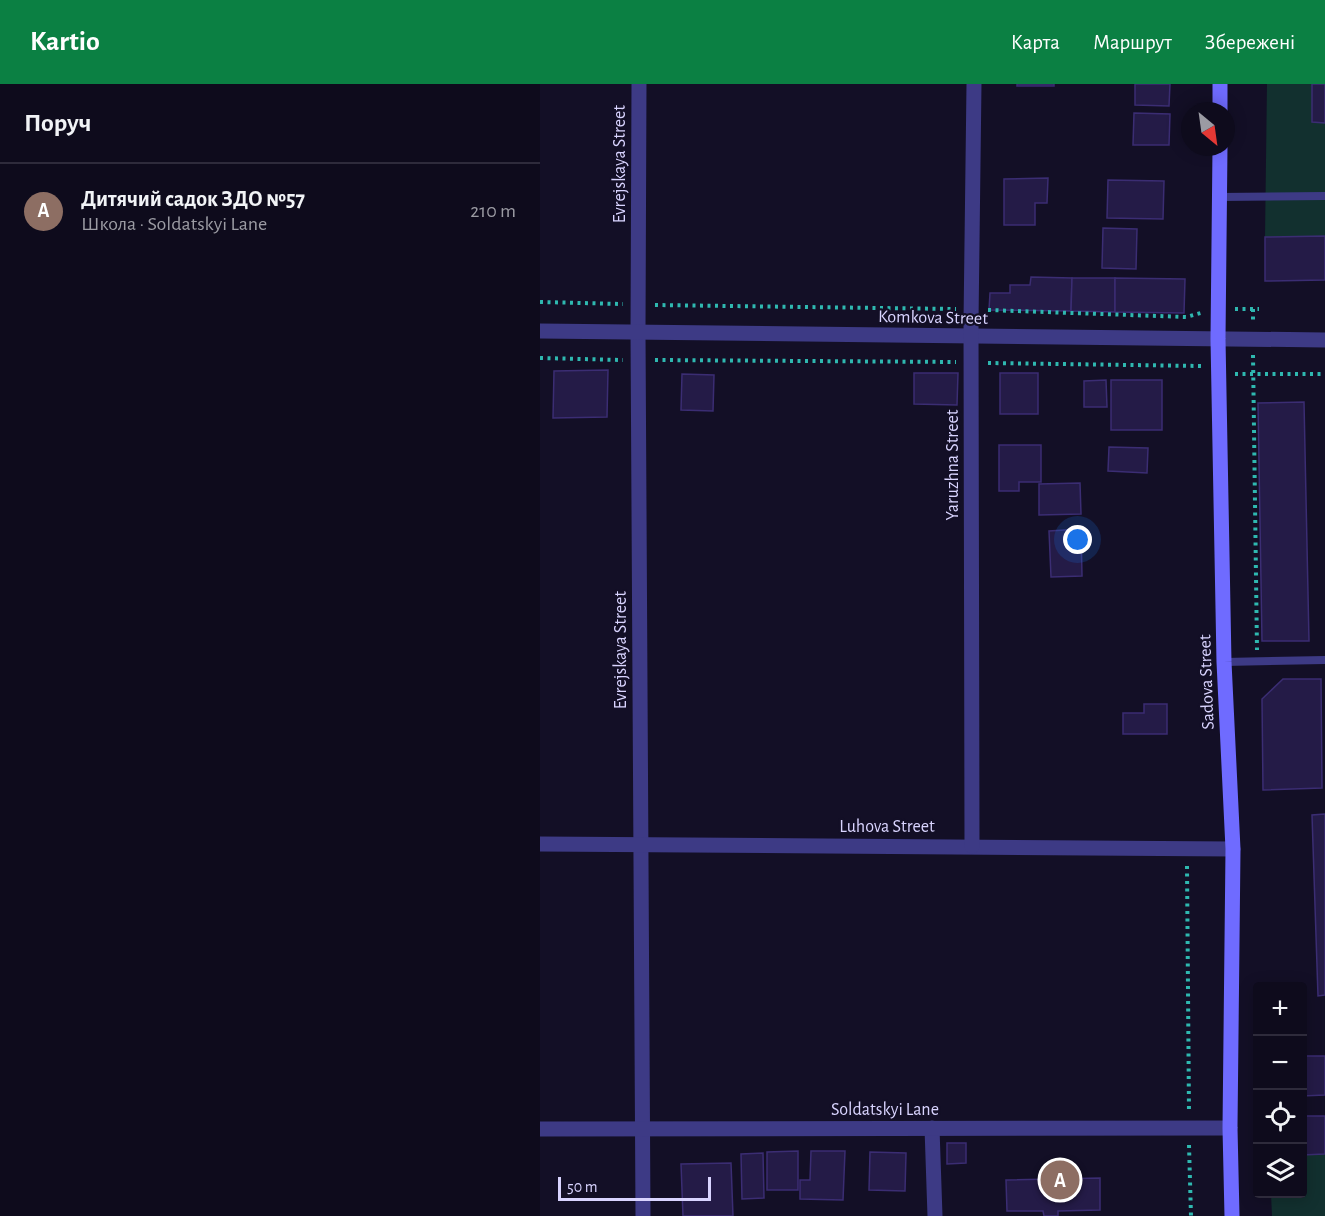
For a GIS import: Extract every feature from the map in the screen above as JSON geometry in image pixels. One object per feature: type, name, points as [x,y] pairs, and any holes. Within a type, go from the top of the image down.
[{"type":"street","name":"Evrejskaya Street","points":[[639,84],[638,360],[643,1216]]},
{"type":"street","name":"Yaruzhna Street","points":[[972,846],[971,337],[974,84]]},
{"type":"street","points":[[1220,84],[1220,102]]},
{"type":"street","name":"Sadova Street","points":[[1220,156],[1218,339],[1224,662],[1233,849],[1230,1128],[1232,1216]]},
{"type":"street","name":"Komkova Street","points":[[540,331],[1325,340]]},
{"type":"street","name":"Luhova Street","points":[[540,844],[1233,849]]},
{"type":"street","points":[[932,1128],[935,1216]]},
{"type":"street","name":"Soldatskyi Lane","points":[[540,1129],[1230,1128]]},
{"type":"lane","points":[[1220,197],[1325,196]]},
{"type":"lane","points":[[1224,662],[1325,660]]},
{"type":"path","points":[[540,302],[972,310],[1186,317],[1218,309],[1259,309]]},
{"type":"path","points":[[1253,339],[1257,661]]},
{"type":"path","points":[[540,358],[1202,366],[1219,374],[1325,374]]},
{"type":"path","points":[[1187,849],[1191,1216]]},
{"type":"green space","points":[[1267,84],[1325,84],[1325,236],[1265,237]]},
{"type":"green space","points":[[1325,1154],[1325,1216],[1272,1216],[1271,1198],[1307,1198],[1307,1155]]},
{"type":"building","points":[[1017,84],[1054,84],[1054,86],[1017,86]]},
{"type":"building","points":[[1135,84],[1170,84],[1169,106],[1135,105]]},
{"type":"building","points":[[1312,84],[1325,84],[1325,123],[1312,122]]},
{"type":"building","points":[[1134,113],[1170,114],[1169,145],[1133,145]]},
{"type":"building","points":[[1048,178],[1047,203],[1035,203],[1035,225],[1004,225],[1004,179]]},
{"type":"building","points":[[1108,180],[1164,181],[1163,219],[1107,218]]},
{"type":"building","points":[[1103,228],[1137,229],[1136,269],[1102,268]]},
{"type":"building","points":[[1325,236],[1325,280],[1265,281],[1265,237]]},
{"type":"building","points":[[1031,277],[1072,278],[1071,311],[989,310],[990,293],[1010,293],[1010,285],[1030,285]]},
{"type":"building","points":[[1072,278],[1115,278],[1115,312],[1071,311]]},
{"type":"building","points":[[1115,278],[1185,279],[1184,313],[1115,312]]},
{"type":"building","points":[[608,370],[607,417],[553,418],[554,371]]},
{"type":"building","points":[[914,373],[958,373],[957,405],[914,404]]},
{"type":"building","points":[[1000,373],[1038,373],[1038,414],[1000,414]]},
{"type":"building","points":[[682,374],[714,375],[713,411],[681,410]]},
{"type":"building","points":[[1106,380],[1107,407],[1084,407],[1084,381]]},
{"type":"building","points":[[1111,380],[1162,380],[1162,430],[1111,430]]},
{"type":"building","points":[[1304,402],[1309,641],[1262,641],[1258,403]]},
{"type":"building","points":[[999,445],[1041,445],[1041,482],[1019,482],[1019,491],[999,491]]},
{"type":"building","points":[[1109,447],[1148,448],[1147,473],[1108,471]]},
{"type":"building","points":[[1080,483],[1081,514],[1039,515],[1039,484]]},
{"type":"building","points":[[1081,529],[1082,576],[1051,577],[1049,531]]},
{"type":"building","points":[[1283,679],[1321,679],[1322,788],[1263,790],[1262,699]]},
{"type":"building","points":[[1144,704],[1167,704],[1167,734],[1123,734],[1123,713],[1144,713]]},
{"type":"building","points":[[1325,814],[1325,995],[1318,996],[1312,815]]},
{"type":"building","points":[[1307,1056],[1325,1056],[1325,1095],[1307,1096]]},
{"type":"building","points":[[1307,1116],[1325,1116],[1325,1154],[1307,1155]]},
{"type":"building","points":[[947,1143],[966,1143],[966,1163],[947,1164]]},
{"type":"building","points":[[798,1151],[798,1190],[767,1190],[767,1152]]},
{"type":"building","points":[[811,1151],[845,1151],[843,1200],[800,1199],[800,1180],[810,1180]]},
{"type":"building","points":[[870,1152],[906,1153],[905,1191],[869,1190]]},
{"type":"building","points":[[763,1153],[764,1198],[742,1199],[741,1154]]},
{"type":"building","points":[[731,1163],[733,1216],[683,1216],[681,1164]]},
{"type":"building","points":[[1100,1178],[1100,1210],[1058,1211],[1058,1216],[1044,1216],[1043,1211],[1007,1211],[1006,1180]]},
{"type":"place","name":"Дитячий садок ЗДО №57","points":[[1060,1180]]}]
